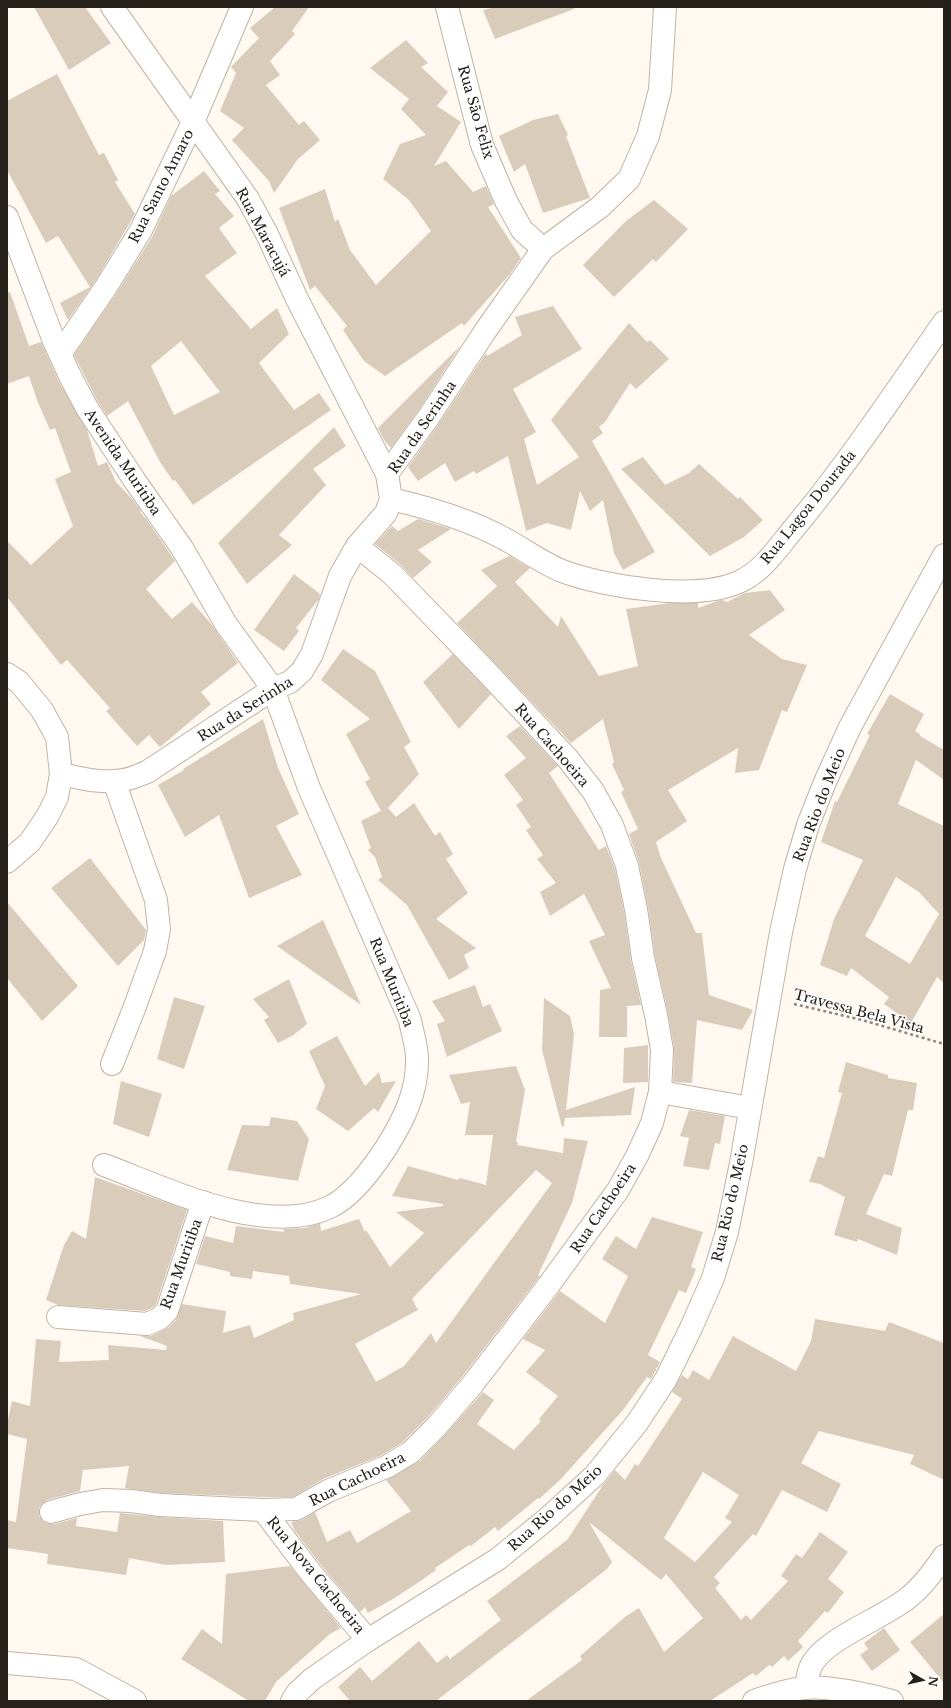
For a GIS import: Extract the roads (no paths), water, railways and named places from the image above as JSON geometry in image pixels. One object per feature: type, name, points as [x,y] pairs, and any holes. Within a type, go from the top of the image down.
[{"type":"street","name":"Rua Maracujá","points":[[112,7],[248,199],[297,299],[387,474]]},
{"type":"street","name":"Rua Santo Amaro","points":[[60,354],[106,287],[141,230],[193,122],[242,7]]},
{"type":"street","name":"Rua São Felix","points":[[447,7],[482,144],[506,201],[522,230],[543,249]]},
{"type":"street","name":"Rua da Serinha","points":[[61,774],[96,781],[123,780],[147,772],[273,689],[290,682],[302,671],[312,654],[340,576],[357,546],[386,513],[391,498],[387,474],[428,418],[486,330],[543,249],[600,207],[629,179],[648,136],[660,90],[665,7]]},
{"type":"street","name":"Avenida Muritiba","points":[[7,217],[60,354],[87,408],[135,481],[182,548],[226,624],[273,689]]},
{"type":"street","name":"Rua Lagoa Dourada","points":[[391,498],[432,509],[472,523],[503,538],[560,570],[588,580],[653,590],[714,590],[741,581],[763,566],[812,507],[857,446],[944,322]]},
{"type":"street","name":"Rua Cachoeira","points":[[51,1512],[80,1504],[103,1500],[131,1501],[160,1505],[263,1510],[296,1509],[328,1491],[388,1466],[411,1452],[436,1427],[472,1385],[548,1286],[618,1190],[637,1156],[652,1123],[660,1092],[662,1050],[656,1015],[643,958],[636,909],[626,866],[612,825],[592,790],[568,759],[392,574],[357,546]]},
{"type":"street","name":"Rua Rio do Meio","points":[[292,1701],[297,1693],[312,1679],[368,1640],[498,1560],[548,1518],[595,1475],[637,1423],[666,1379],[713,1278],[727,1232],[741,1163],[769,998],[795,869],[808,825],[850,726],[944,555]]},
{"type":"street","points":[[7,862],[30,842],[47,817],[57,797],[61,774],[57,737],[42,710],[11,681]]},
{"type":"street","name":"Rua Muritiba","points":[[104,1165],[204,1202],[247,1214],[275,1217],[304,1215],[331,1207],[355,1189],[380,1158],[401,1124],[413,1094],[417,1058],[410,1020],[309,788],[273,689]]},
{"type":"street","points":[[112,1064],[155,951],[159,929],[156,900],[114,780]]},
{"type":"street","points":[[660,1092],[750,1108]]},
{"type":"street","name":"Rua Muritiba","points":[[58,1317],[147,1324],[159,1320],[167,1310],[204,1202]]},
{"type":"street","name":"Rua Nova Cachoeira","points":[[263,1510],[311,1573],[368,1640]]},
{"type":"street","points":[[806,1688],[808,1672],[812,1664],[823,1651],[908,1598],[934,1571],[944,1556]]},
{"type":"street","points":[[7,1663],[76,1669],[135,1701]]},
{"type":"street","points":[[754,1701],[777,1693],[806,1688],[843,1691],[892,1701]]}]
